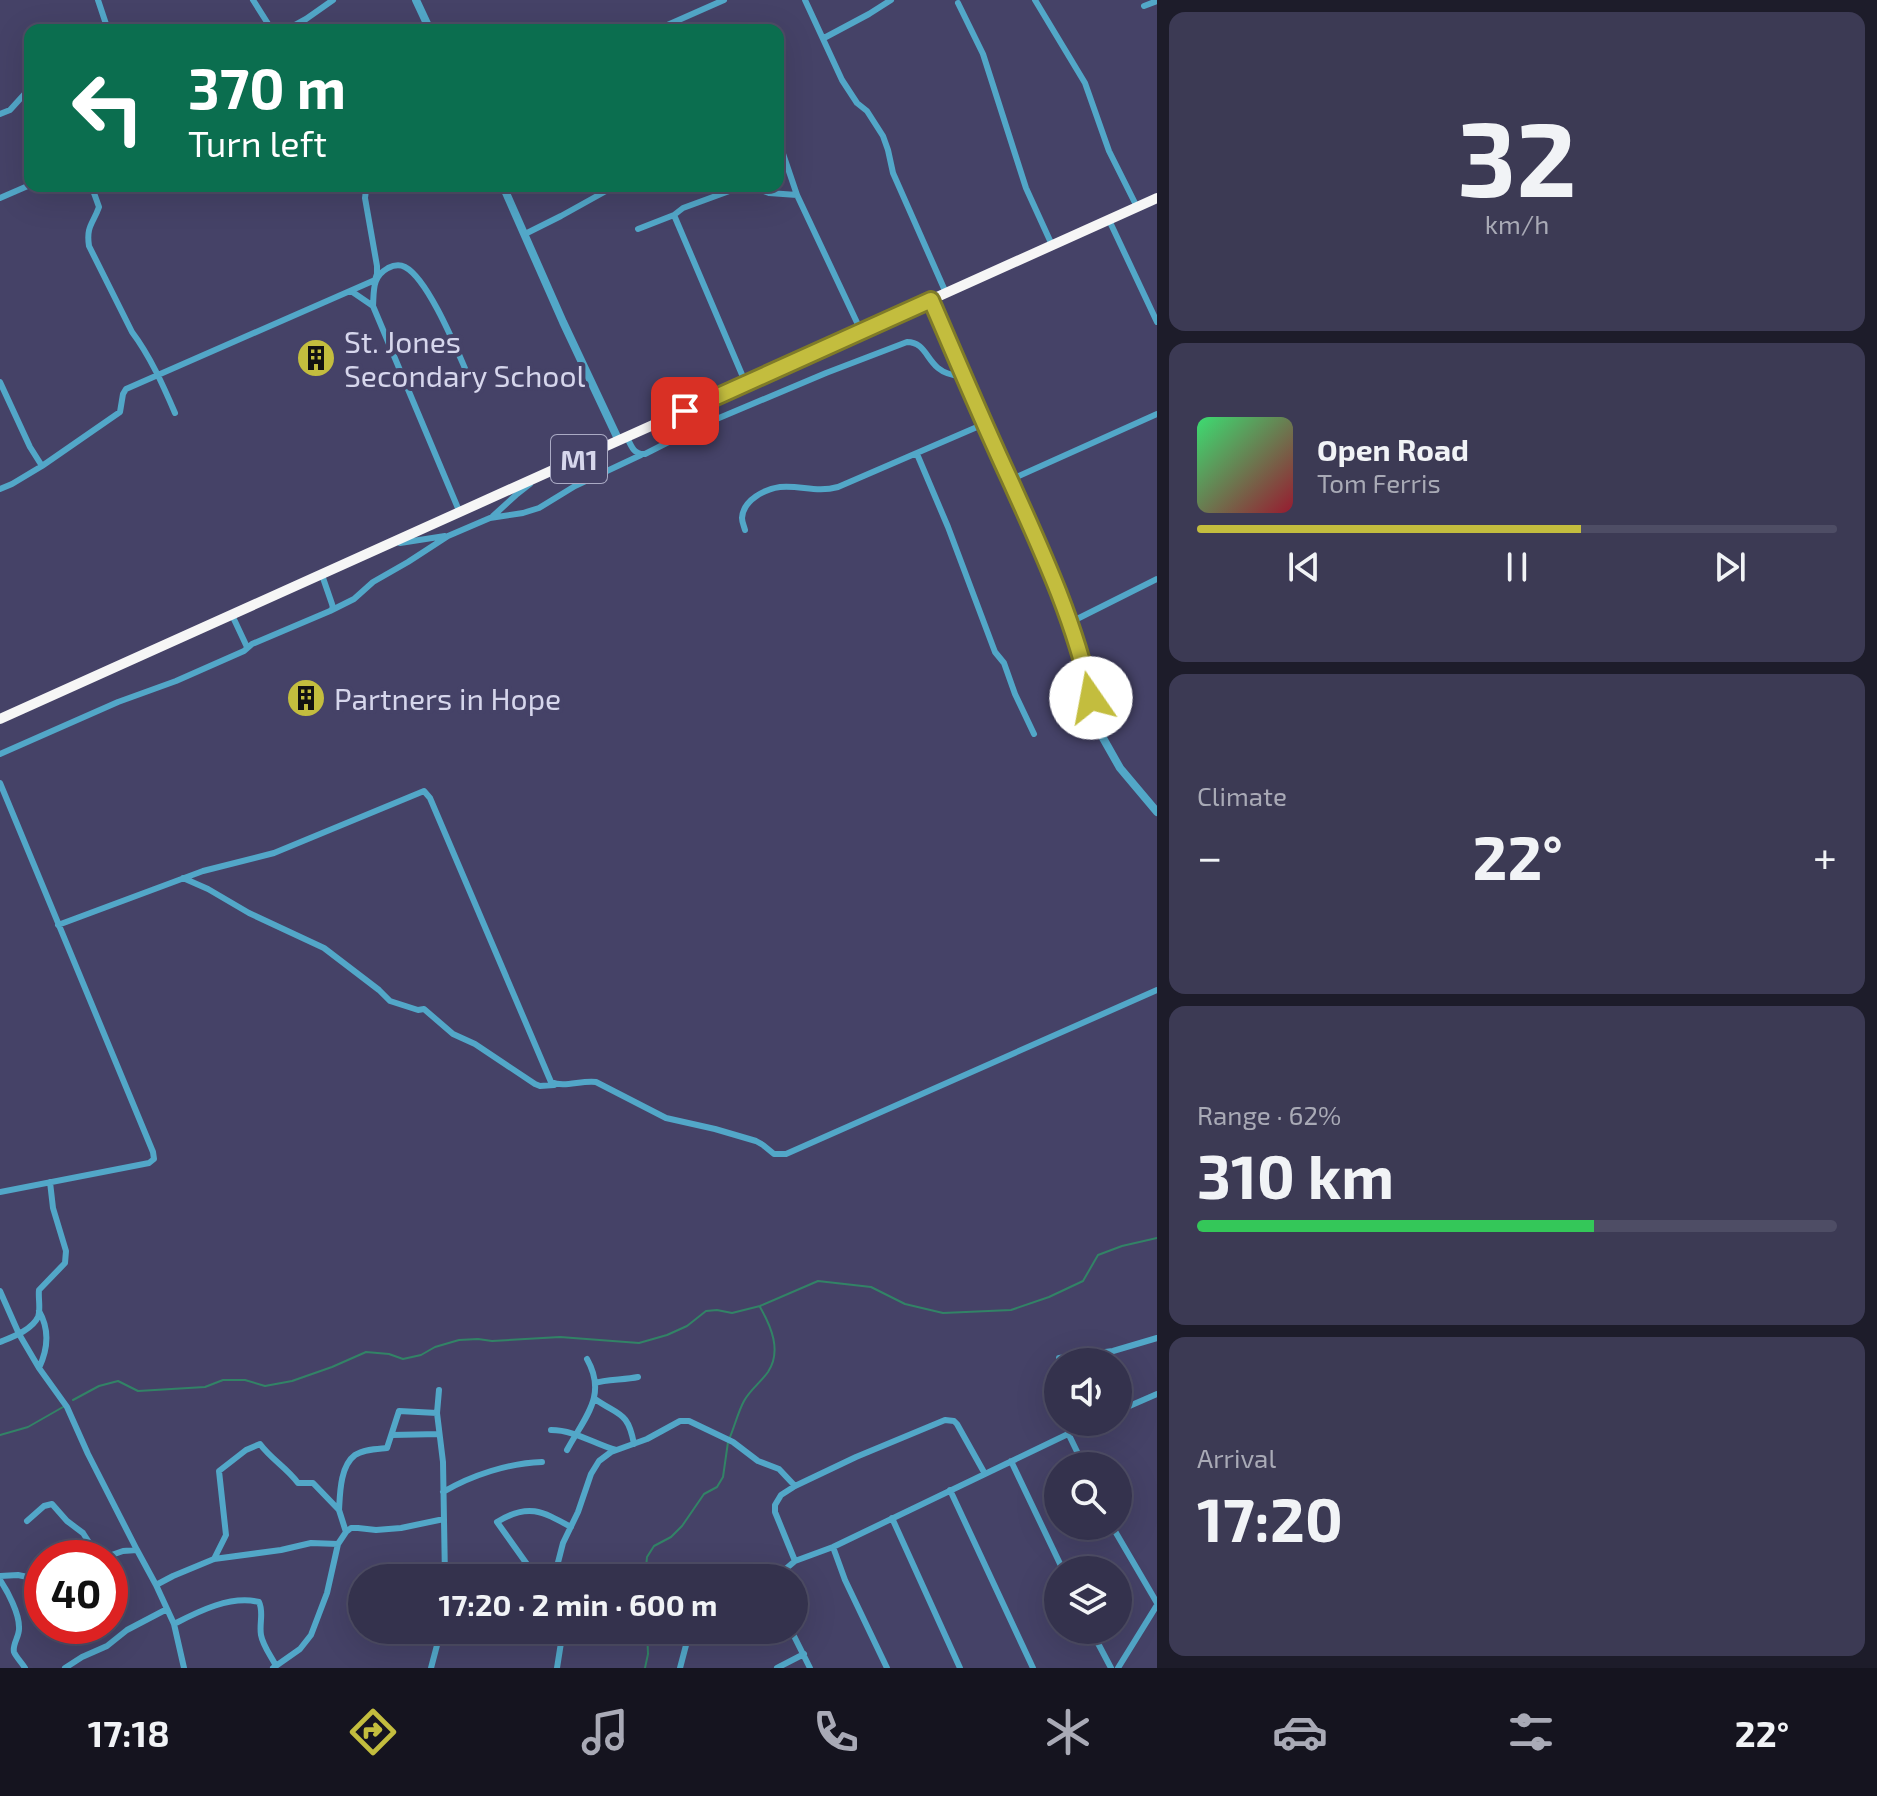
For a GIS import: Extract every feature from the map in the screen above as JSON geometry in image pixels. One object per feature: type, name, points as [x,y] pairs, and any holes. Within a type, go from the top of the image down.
[{"type":"highway","name":"M1","points":[[0,719],[1157,198]]},
{"type":"street","points":[[98,0],[106,24]]},
{"type":"street","points":[[253,0],[268,24]]},
{"type":"street","points":[[296,24],[332,0]]},
{"type":"street","points":[[416,0],[427,24]]},
{"type":"street","points":[[669,24],[722,0]]},
{"type":"street","points":[[805,0],[842,80],[883,136],[893,173],[946,293]]},
{"type":"street","points":[[824,38],[891,0]]},
{"type":"street","points":[[1035,0],[1085,83],[1109,151],[1137,207]]},
{"type":"street","points":[[1144,6],[1157,1]]},
{"type":"street","points":[[958,3],[983,54],[1026,188],[1052,246]]},
{"type":"street","points":[[0,114],[10,110],[24,95]]},
{"type":"street","points":[[784,157],[797,195],[861,331]]},
{"type":"street","points":[[0,198],[24,188]]},
{"type":"street","points":[[366,192],[377,266],[373,306],[460,513]]},
{"type":"street","points":[[506,192],[563,322],[623,439],[641,455]]},
{"type":"street","points":[[525,234],[604,192]]},
{"type":"street","points":[[638,229],[727,192]]},
{"type":"street","points":[[766,192],[797,195]]},
{"type":"street","points":[[94,193],[99,207],[89,224],[89,246],[175,413]]},
{"type":"street","points":[[674,215],[746,384]]},
{"type":"street","points":[[1109,220],[1157,322]]},
{"type":"street","points":[[0,489],[42,466],[120,412],[126,389],[375,280],[392,266],[399,265],[420,281],[467,373]]},
{"type":"street","points":[[351,291],[373,306]]},
{"type":"street","points":[[931,300],[1071,622],[1103,738],[1120,768],[1157,812]]},
{"type":"street","points":[[0,754],[203,669],[330,611],[354,599],[373,582],[448,536],[490,518],[539,508],[575,486],[714,420],[826,373],[913,342],[923,348],[939,369],[964,377]]},
{"type":"street","points":[[0,382],[42,466]]},
{"type":"street","points":[[1010,480],[1157,414]]},
{"type":"street","points":[[745,530],[742,517],[748,503],[768,489],[784,487],[820,491],[838,487],[984,424]]},
{"type":"street","points":[[917,454],[995,652],[1004,663],[1034,734]]},
{"type":"street","points":[[490,518],[543,475]]},
{"type":"street","points":[[388,545],[448,536]]},
{"type":"street","points":[[322,575],[333,608],[330,611]]},
{"type":"street","points":[[1071,622],[1157,579]]},
{"type":"street","points":[[232,615],[247,647]]},
{"type":"street","points":[[0,783],[154,1159],[149,1163],[0,1192]]},
{"type":"street","points":[[58,925],[203,871],[274,853],[424,791],[430,798],[551,1082],[558,1085]]},
{"type":"street","points":[[1147,801],[1157,797]]},
{"type":"street","points":[[183,878],[324,948],[390,1001],[424,1009],[453,1034],[475,1044],[535,1084],[596,1082],[666,1118],[756,1141],[780,1155],[1157,990]]},
{"type":"street","points":[[0,1342],[19,1334],[37,1319],[39,1290],[67,1257],[53,1208],[50,1182]]},
{"type":"street","points":[[0,1291],[19,1334],[67,1407],[156,1585],[174,1624],[184,1668]]},
{"type":"street","points":[[39,1311],[46,1325],[47,1336],[39,1368]]},
{"type":"street","points":[[1123,1348],[1157,1338]]},
{"type":"street","points":[[567,1450],[595,1399],[592,1368],[587,1359]]},
{"type":"street","points":[[595,1383],[638,1377]]},
{"type":"street","points":[[439,1390],[437,1413],[443,1462],[445,1564]]},
{"type":"street","points":[[1132,1405],[1157,1394]]},
{"type":"street","points":[[595,1399],[624,1416],[634,1444]]},
{"type":"street","points":[[346,1532],[339,1510],[341,1484],[349,1462],[356,1454],[387,1448],[399,1411],[437,1413]]},
{"type":"street","points":[[795,1561],[778,1521],[775,1505],[781,1495],[795,1486],[856,1457],[950,1420],[957,1424],[985,1474]]},
{"type":"street","points":[[557,1564],[594,1467],[604,1456],[680,1421],[689,1421],[733,1442],[758,1461],[779,1469],[795,1486]]},
{"type":"street","points":[[551,1430],[576,1433],[617,1450]]},
{"type":"street","points":[[392,1435],[439,1434]]},
{"type":"street","points":[[791,1564],[833,1547],[1062,1436]]},
{"type":"street","points":[[214,1559],[226,1535],[219,1471],[246,1450],[260,1444],[298,1483],[313,1483],[339,1510]]},
{"type":"street","points":[[1011,1461],[1056,1556]]},
{"type":"street","points":[[443,1492],[515,1464],[542,1462]]},
{"type":"street","points":[[950,1490],[1033,1668]]},
{"type":"street","points":[[27,1521],[44,1506],[52,1504],[88,1540]]},
{"type":"street","points":[[527,1564],[497,1522],[523,1510],[547,1514],[571,1527]]},
{"type":"street","points":[[892,1518],[960,1668]]},
{"type":"street","points":[[174,1624],[197,1612],[226,1603],[244,1600],[259,1602],[262,1607],[260,1622],[263,1643],[274,1667],[300,1649],[311,1635],[327,1593],[338,1544],[346,1532],[358,1528],[401,1528],[444,1519]]},
{"type":"street","points":[[1118,1668],[1157,1604],[1120,1540]]},
{"type":"street","points":[[156,1585],[214,1559],[311,1543],[338,1544]]},
{"type":"street","points":[[833,1547],[845,1580],[887,1668]]},
{"type":"street","points":[[128,1551],[137,1550]]},
{"type":"street","points":[[24,1576],[0,1578],[19,1622],[20,1631],[14,1652],[25,1668]]},
{"type":"street","points":[[65,1668],[167,1609]]},
{"type":"street","points":[[431,1668],[437,1644]]},
{"type":"street","points":[[557,1668],[560,1644]]},
{"type":"street","points":[[680,1668],[686,1644]]},
{"type":"street","points":[[799,1644],[810,1668]]},
{"type":"street","points":[[1098,1644],[1111,1668]]},
{"type":"street","points":[[777,1668],[804,1654]]},
{"type":"waterway","points":[[73,1400],[99,1386],[118,1381],[138,1391],[205,1387],[223,1380],[245,1380],[265,1386],[292,1381],[366,1352],[403,1359],[459,1340],[560,1337],[639,1343],[687,1326],[706,1311],[732,1313],[760,1306],[818,1281],[871,1287],[905,1304],[943,1313],[1011,1310],[1083,1281],[1098,1255],[1157,1238]]},
{"type":"waterway","points":[[730,1437],[744,1401],[768,1372],[774,1356],[771,1330],[760,1307]]},
{"type":"waterway","points":[[0,1435],[28,1427],[63,1407]]},
{"type":"waterway","points":[[646,1564],[654,1546],[671,1537],[704,1494],[717,1487],[723,1477],[728,1442]]},
{"type":"waterway","points":[[645,1668],[648,1644]]},
{"type":"place","name":"St. Jones Secondary School","points":[[316,358]]},
{"type":"place","name":"Partners in Hope","points":[[306,698]]},
{"type":"route","points":[[685,411],[931,300],[1071,622],[1091,698]]}]
